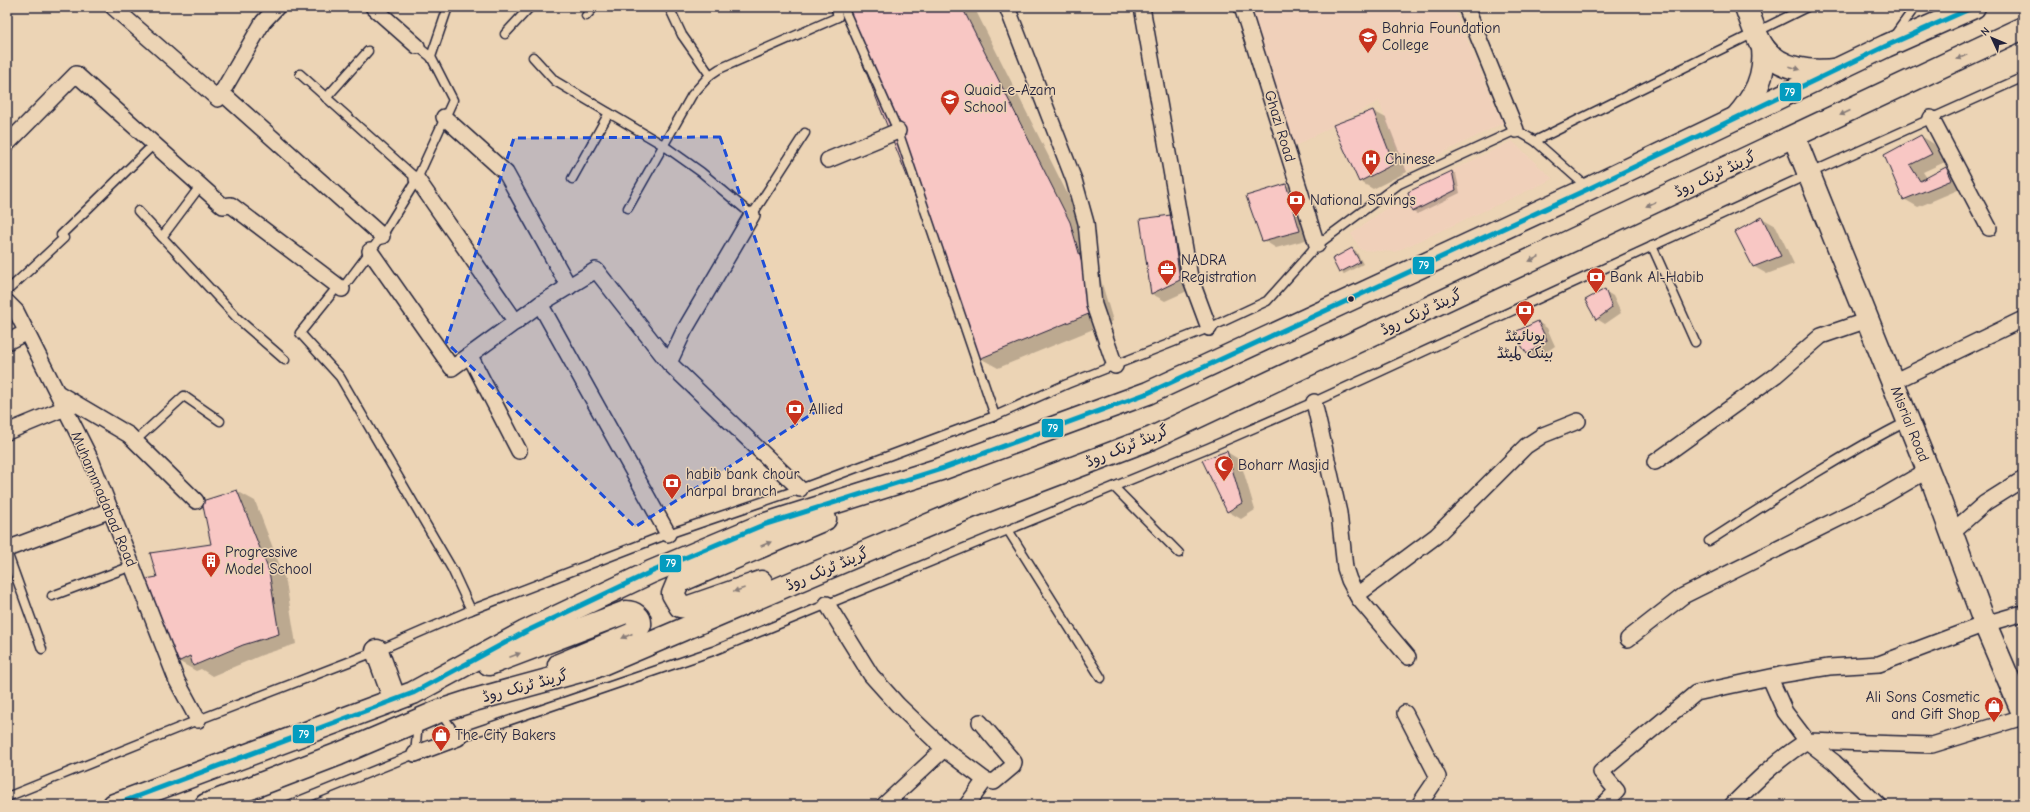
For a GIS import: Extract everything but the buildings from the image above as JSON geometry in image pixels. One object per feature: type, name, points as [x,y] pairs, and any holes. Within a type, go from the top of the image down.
[{"type":"main road","points":[[1736,118],[1751,100],[1761,80],[1764,69],[1760,39],[1746,7]]},
{"type":"main road","points":[[404,696],[525,632],[651,572],[763,525],[944,468],[1148,393],[1588,189],[1886,46],[1974,7]]},
{"type":"main road","name":"گرینڈ ٹرنک روڈ","points":[[206,805],[339,754],[440,711],[474,700],[595,667],[973,506],[1152,438],[2023,28]]},
{"type":"main road","points":[[1760,39],[1781,62],[1803,70],[1820,71],[1840,69]]},
{"type":"main road","name":"Misrial Road","points":[[1794,137],[1909,421],[1952,532],[1985,624],[2023,713]]},
{"type":"main road","points":[[944,468],[678,582],[673,591],[674,600],[680,606],[689,607],[973,506]]},
{"type":"main road","points":[[114,805],[626,612],[635,615],[639,619],[640,625],[631,635],[474,700]]},
{"type":"main road","points":[[377,651],[404,696]]},
{"type":"street","points":[[113,7],[218,99],[263,22],[277,7]]},
{"type":"street","points":[[374,7],[417,46]]},
{"type":"street","points":[[1007,7],[1074,180],[1086,223],[1094,305],[1115,366]]},
{"type":"street","points":[[1142,7],[1190,277],[1209,328]]},
{"type":"street","name":"Ghazi Road","points":[[1242,7],[1317,245]]},
{"type":"street","points":[[1466,7],[1516,130]]},
{"type":"street","points":[[7,144],[76,74],[223,206],[231,205],[340,288]]},
{"type":"street","points":[[221,92],[382,236]]},
{"type":"street","points":[[444,116],[506,173],[569,286]]},
{"type":"street","points":[[1931,118],[1989,228]]},
{"type":"street","points":[[828,160],[898,131]]},
{"type":"street","points":[[417,179],[516,322]]},
{"type":"street","points":[[669,363],[684,331],[752,215]]},
{"type":"street","points":[[370,251],[452,368],[540,304],[596,270],[669,363],[800,490]]},
{"type":"street","name":"Muhammadabad Road","points":[[7,302],[16,311],[91,460],[177,681],[198,720]]},
{"type":"street","points":[[540,304],[668,534]]},
{"type":"street","points":[[1893,382],[2023,319]]},
{"type":"street","points":[[1655,462],[1776,375],[1821,336],[1868,320]]},
{"type":"street","points":[[7,342],[27,332]]},
{"type":"street","points":[[470,356],[519,451]]},
{"type":"street","points":[[58,393],[129,435],[196,501]]},
{"type":"street","points":[[1314,402],[1340,513],[1345,568],[1349,580],[1357,595],[1408,657]]},
{"type":"street","points":[[7,432],[65,408]]},
{"type":"street","points":[[1357,595],[1436,536],[1526,446],[1543,435],[1578,421]]},
{"type":"street","points":[[1628,639],[1683,596],[1880,498],[1928,470]]},
{"type":"street","points":[[1952,532],[1985,503],[2023,479]]},
{"type":"street","points":[[7,549],[111,510]]},
{"type":"street","points":[[827,604],[871,675],[898,705],[944,749],[985,780],[994,782],[1000,779],[1013,766],[1014,762],[980,722]]},
{"type":"street","points":[[1603,805],[1617,791],[1601,772],[1696,693],[1829,667],[1878,664],[1985,624],[2023,613]]},
{"type":"street","points":[[1770,678],[1785,712],[1806,740],[1834,762],[1878,805]]},
{"type":"street","points":[[1405,713],[1438,777],[1419,805]]},
{"type":"street","points":[[1732,805],[1765,772],[1806,740],[1892,745],[1932,745],[2023,717]]},
{"type":"street","points":[[415,754],[458,738]]},
{"type":"street","points":[[884,805],[944,749]]},
{"type":"street","points":[[967,805],[985,780]]},
{"type":"lane","points":[[431,57],[448,7]]},
{"type":"lane","points":[[505,34],[530,7]]},
{"type":"lane","points":[[586,16],[594,7]]},
{"type":"lane","points":[[669,7],[682,35],[710,75]]},
{"type":"lane","points":[[628,208],[692,95],[710,75],[719,69],[838,17],[836,9],[842,7],[898,131],[995,416]]},
{"type":"lane","points":[[1535,141],[1760,39],[1807,7]]},
{"type":"lane","points":[[1886,46],[1915,7]]},
{"type":"lane","points":[[417,46],[431,57],[453,100],[444,116],[417,179],[382,236],[340,288],[300,333],[340,377],[452,569],[471,610]]},
{"type":"lane","points":[[326,98],[368,51]]},
{"type":"lane","points":[[533,57],[555,81],[663,145],[701,172],[752,215],[805,133]]},
{"type":"lane","points":[[300,74],[417,179]]},
{"type":"lane","points":[[440,711],[458,738],[706,653],[1114,487],[1314,402],[1931,118],[2017,80]]},
{"type":"lane","points":[[572,180],[609,113]]},
{"type":"lane","points":[[7,797],[198,720],[377,651],[471,610],[668,534],[800,490],[995,416],[1209,328],[1267,300],[1317,245],[1399,184],[1516,130],[1535,141],[1588,189]]},
{"type":"lane","points":[[7,291],[64,238],[61,235],[154,144]]},
{"type":"lane","points":[[162,237],[201,185]]},
{"type":"lane","points":[[138,211],[238,319],[285,360]]},
{"type":"lane","points":[[1652,246],[1695,342]]},
{"type":"lane","points":[[135,441],[184,396],[220,421]]},
{"type":"lane","points":[[1709,541],[1824,469],[1881,435],[1909,421]]},
{"type":"lane","points":[[1114,487],[1179,553]]},
{"type":"lane","points":[[1008,530],[1101,678]]},
{"type":"lane","points":[[7,552],[42,649]]},
{"type":"lane","points":[[52,596],[132,566]]},
{"type":"lane","points":[[289,805],[415,754],[418,721]]},
{"type":"highlighted area","points":[[720,137],[815,412],[635,527],[446,342],[514,138]]},
{"type":"shaded area","name":"Bahria Foundation College","points":[[1249,7],[1453,7],[1503,123],[1404,172],[1379,101],[1290,149]]},
{"type":"shaded area","points":[[1512,141],[1553,179],[1395,252],[1361,250],[1351,234],[1408,192]]},
{"type":"transit line","name":"79","points":[[114,805],[413,693],[525,632],[651,572],[763,525],[944,468],[1148,393],[1588,189],[1886,46],[1974,7]]},
{"type":"place","name":"Bahria Foundation College","points":[[1368,54]]},
{"type":"place","name":"Quaid-e-Azam School","points":[[950,116]]},
{"type":"place","name":"Chinese","points":[[1371,176]]},
{"type":"place","name":"National Savings","points":[[1296,217]]},
{"type":"place","name":"NADRA Registration","points":[[1167,286]]},
{"type":"place","name":"Bank Al-Habib","points":[[1596,294]]},
{"type":"place","name":"یونائیٹڈ بینک لمیٹڈ","points":[[1525,327]]},
{"type":"place","name":"Allied","points":[[795,426]]},
{"type":"place","name":"Boharr Masjid","points":[[1224,482]]},
{"type":"place","name":"habib bank chour harpal branch","points":[[672,500]]},
{"type":"place","name":"Progressive Model School","points":[[211,578]]},
{"type":"place","name":"Ali Sons Cosmetic and Gift Shop","points":[[1994,723]]},
{"type":"place","name":"The City Bakers","points":[[441,752]]}]
